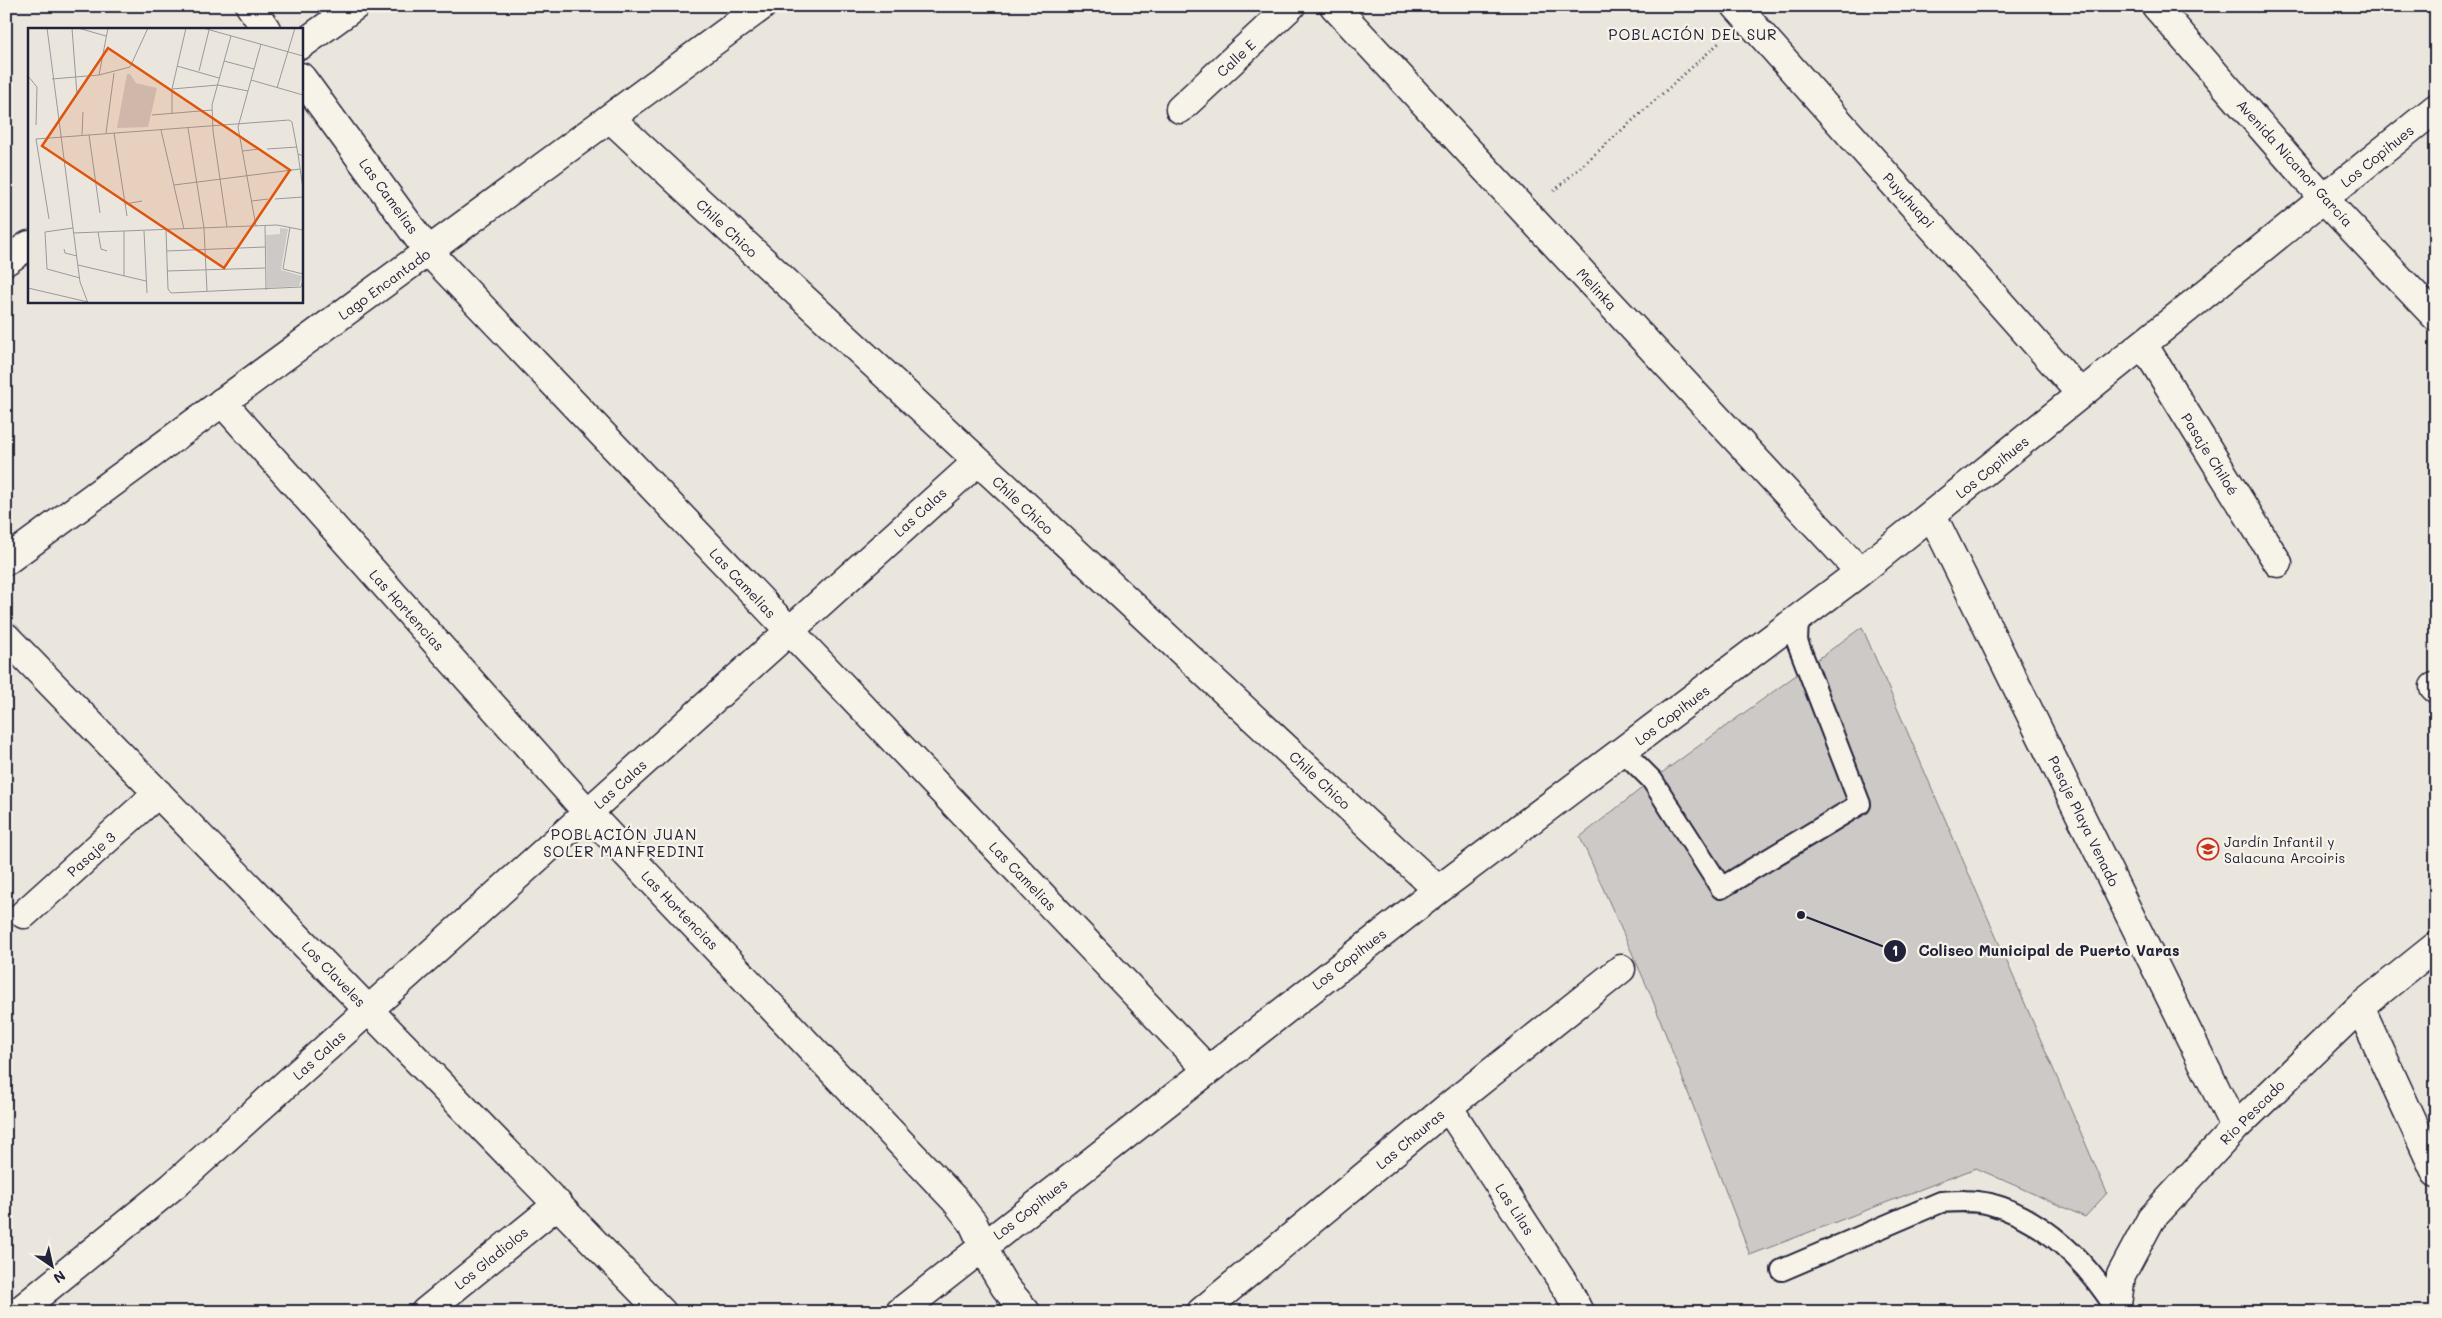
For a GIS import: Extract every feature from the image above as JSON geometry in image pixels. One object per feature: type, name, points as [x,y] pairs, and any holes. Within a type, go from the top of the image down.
[{"type":"street","points":[[250,6],[265,28]]},
{"type":"street","points":[[302,44],[355,6]]},
{"type":"street","name":"Lago Encantado","points":[[6,561],[762,6]]},
{"type":"street","name":"Calle E","points":[[1180,109],[1291,6]]},
{"type":"street","name":"Melinka","points":[[1334,6],[1860,572]]},
{"type":"street","name":"Avenida Nicanor García","points":[[2156,6],[2324,199],[2436,317]]},
{"type":"street","name":"Puyuhuapi","points":[[1742,12],[2081,394]]},
{"type":"street","name":"Las Camelias","points":[[302,78],[428,251],[1208,1070]]},
{"type":"street","name":"Los Copihues","points":[[900,1312],[1438,890],[1860,572],[2436,108]]},
{"type":"street","name":"Chile Chico","points":[[610,118],[976,462],[1438,890]]},
{"type":"street","points":[[6,261],[28,245]]},
{"type":"street","name":"Pasaje Chiloé","points":[[2143,344],[2278,563]]},
{"type":"street","name":"Las Hortencias","points":[[222,402],[588,813],[955,1200],[973,1223],[1005,1287],[1026,1312]]},
{"type":"street","name":"Las Calas","points":[[18,1312],[173,1186],[976,462]]},
{"type":"street","name":"Pasaje Playa Venado","points":[[1932,515],[2235,1128]]},
{"type":"street","name":"Los Claveles","points":[[6,636],[662,1312]]},
{"type":"street","name":"Pasaje 3","points":[[24,914],[158,793]]},
{"type":"street","name":"Río Pescado","points":[[2116,1310],[2121,1275],[2151,1219],[2235,1128],[2360,1007],[2436,946]]},
{"type":"street","name":"Las Chauras","points":[[1201,1312],[1448,1108],[1621,969]]},
{"type":"street","points":[[2360,1007],[2436,1174]]},
{"type":"street","name":"Las Lilas","points":[[1448,1108],[1568,1290],[1579,1312]]},
{"type":"street","name":"Los Gladiolos","points":[[425,1312],[558,1204]]},
{"type":"lane","points":[[1623,751],[1652,780],[1721,888],[1860,804],[1800,650],[1797,641],[1798,620]]},
{"type":"lane","points":[[1782,1270],[1941,1202],[1964,1201],[1989,1204],[2012,1212],[2040,1228],[2065,1247],[2088,1269],[2116,1310]]},
{"type":"path","points":[[1528,215],[1742,12]]},
{"type":"shaded area","points":[[1862,627],[2107,1193],[2085,1217],[1976,1168],[1750,1255],[1650,993],[1580,837],[1652,780]]},
{"type":"place","name":"Jardín Infantil y Salacuna Arcoiris","points":[[2208,849]]},
{"type":"place","name":"Coliseo Municipal de Puerto Varas","points":[[1801,915]]},
{"type":"district","name":"POBLACIÓN DEL SUR","points":[[1693,34]]},
{"type":"district","name":"POBLACIÓN JUAN SOLER MANFREDINI","points":[[624,842]]}]
